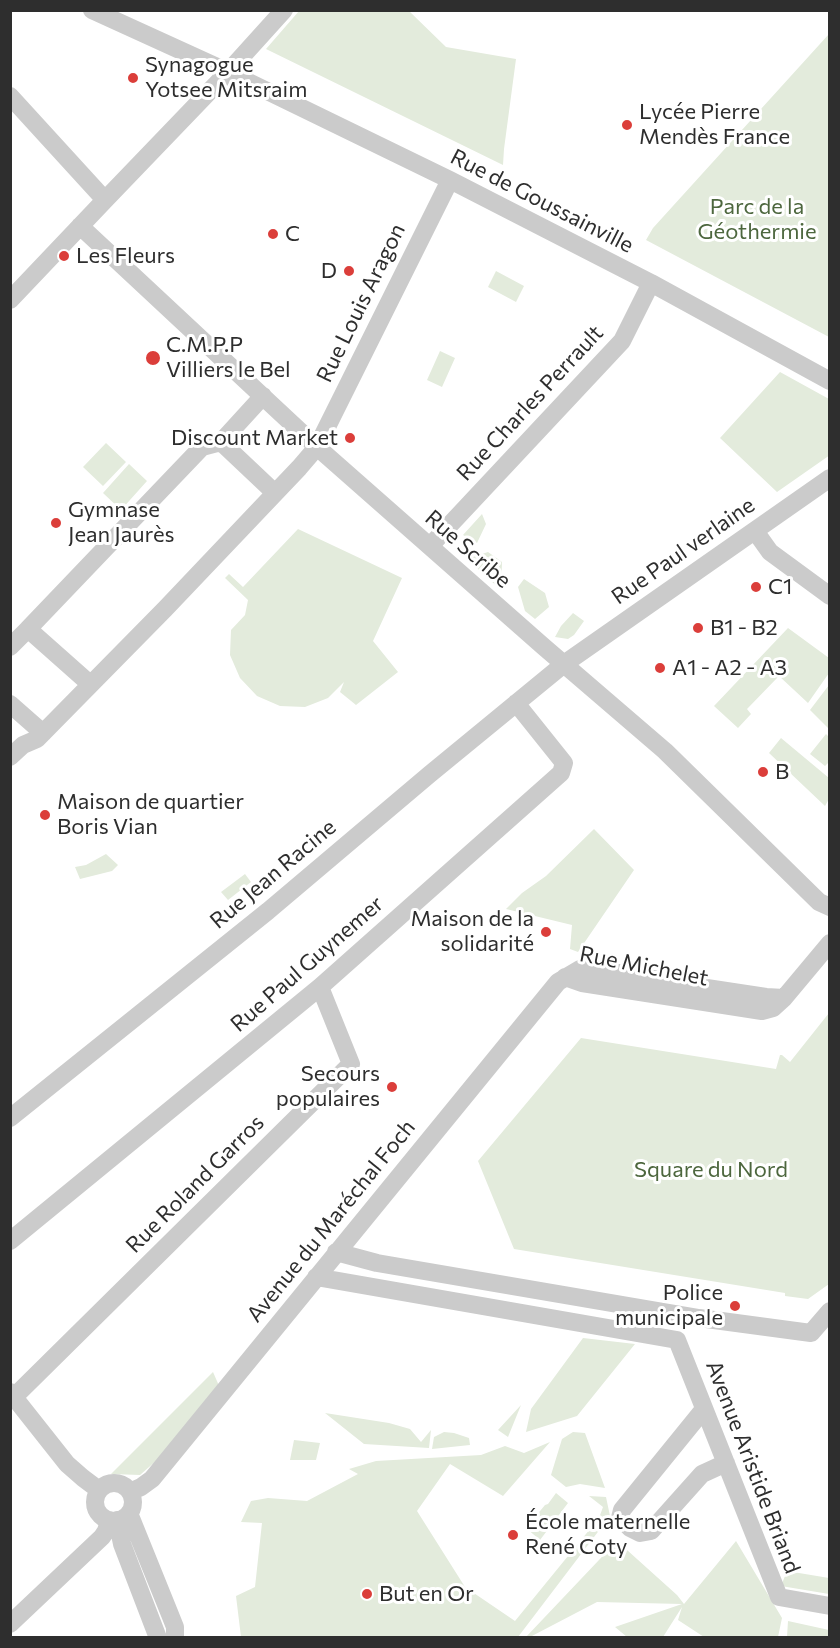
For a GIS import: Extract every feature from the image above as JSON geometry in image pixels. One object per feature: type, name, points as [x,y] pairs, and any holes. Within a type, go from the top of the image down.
[{"type":"street","name":"Rue de Goussainville","points":[[92,10],[228,72],[450,180],[651,284],[830,381]]},
{"type":"street","points":[[12,296],[228,72],[284,10]]},
{"type":"street","points":[[10,96],[105,200]]},
{"type":"street","name":"Rue Louis Aragon","points":[[317,447],[450,180]]},
{"type":"street","name":"Rue Scribe","points":[[80,226],[317,447],[665,751],[819,902],[830,907]]},
{"type":"street","name":"Rue Charles Perrault","points":[[430,546],[622,340],[651,284]]},
{"type":"street","points":[[10,647],[202,447],[221,442],[263,396]]},
{"type":"street","points":[[221,442],[276,493]]},
{"type":"street","points":[[10,757],[23,744],[37,739],[43,733],[165,609],[317,447]]},
{"type":"street","name":"Rue Paul verlaine","points":[[564,663],[830,478]]},
{"type":"street","points":[[755,531],[771,552],[830,596]]},
{"type":"street","points":[[28,628],[90,684]]},
{"type":"street","name":"Rue Jean Racine","points":[[10,1118],[268,911],[564,663]]},
{"type":"street","name":"Rue Paul Guynemer","points":[[10,1241],[320,987],[561,773],[564,763],[516,703]]},
{"type":"street","points":[[10,704],[43,733]]},
{"type":"street","name":"Rue Michelet","points":[[565,977],[582,983],[762,1011],[773,1008],[784,998],[830,943]]},
{"type":"street","name":"Avenue du Maréchal Foch","points":[[130,1492],[141,1488],[152,1479],[548,992],[565,977]]},
{"type":"street","name":"Rue Roland Garros","points":[[12,1394],[351,1064],[320,987]]},
{"type":"street","points":[[336,1252],[377,1263],[699,1318],[811,1333],[830,1311]]},
{"type":"street","points":[[316,1277],[677,1340],[699,1318]]},
{"type":"street","name":"Avenue Aristide Briand","points":[[677,1340],[779,1598],[830,1606]]},
{"type":"street","points":[[12,1394],[67,1464],[99,1491]]},
{"type":"street","points":[[704,1409],[622,1510],[620,1518],[630,1528],[640,1533],[651,1531],[702,1474],[726,1463]]},
{"type":"street","points":[[10,1624],[133,1507],[133,1499],[126,1487],[112,1483],[105,1485],[96,1497],[98,1511],[103,1517],[119,1518]]},
{"type":"street","points":[[119,1518],[122,1544],[158,1638]]},
{"type":"street","points":[[119,1518],[169,1612],[175,1628],[175,1638]]},
{"type":"green space","points":[[408,10],[446,47],[516,59],[503,165],[266,49],[299,11]]},
{"type":"green space","name":"Parc de la Géothermie","points":[[829,34],[829,337],[646,240],[653,228]]},
{"type":"green space","points":[[496,271],[524,286],[516,302],[488,287]]},
{"type":"green space","points":[[440,351],[455,358],[442,387],[427,380]]},
{"type":"green space","points":[[780,372],[829,399],[830,455],[777,492],[720,438]]},
{"type":"green space","points":[[106,443],[126,462],[103,486],[83,467]]},
{"type":"green space","points":[[129,464],[147,481],[121,510],[103,493]]},
{"type":"green space","points":[[482,514],[486,524],[477,543],[463,535]]},
{"type":"green space","points":[[298,529],[402,578],[373,641],[398,672],[356,705],[340,692],[344,682],[328,698],[305,707],[280,706],[257,696],[240,678],[230,655],[231,630],[245,615],[248,600],[225,578],[229,574],[243,587]]},
{"type":"green space","points":[[488,552],[502,562],[501,590],[467,559]]},
{"type":"green space","points":[[524,579],[545,593],[549,607],[535,619],[525,611],[518,587]]},
{"type":"green space","points":[[573,613],[584,621],[574,635],[568,639],[555,637],[561,626]]},
{"type":"green space","points":[[788,628],[829,658],[829,673],[808,703],[779,676],[747,709],[751,714],[738,728],[714,706]]},
{"type":"green space","points":[[829,685],[829,729],[810,710]]},
{"type":"green space","points":[[826,734],[829,737],[830,761],[825,766],[810,754]]},
{"type":"green space","points":[[781,738],[829,778],[829,799],[825,806],[769,753]]},
{"type":"green space","points":[[594,829],[634,870],[578,952],[570,949],[572,925],[506,909],[522,893],[546,876]]},
{"type":"green space","points":[[106,854],[118,865],[112,871],[80,879],[75,867],[86,865]]},
{"type":"green space","points":[[245,874],[251,882],[228,900],[221,892]]},
{"type":"green space","name":"Square du Nord","points":[[829,1013],[829,1284],[808,1299],[785,1296],[785,1293],[514,1249],[478,1161],[581,1038],[776,1069],[780,1055],[790,1062]]},
{"type":"green space","points":[[583,1338],[635,1344],[577,1416],[526,1432],[531,1409]]},
{"type":"green space","points":[[213,1372],[220,1388],[174,1445],[140,1475],[111,1474]]},
{"type":"green space","points":[[521,1405],[508,1437],[498,1430]]},
{"type":"green space","points":[[325,1413],[389,1423],[410,1429],[421,1442],[431,1430],[429,1448],[364,1444]]},
{"type":"green space","points":[[444,1432],[469,1438],[470,1445],[432,1449],[434,1437]]},
{"type":"green space","points":[[573,1432],[585,1433],[605,1488],[580,1484],[566,1487],[551,1475],[562,1439]]},
{"type":"green space","points":[[294,1440],[320,1443],[316,1460],[290,1460]]},
{"type":"green space","points":[[550,1442],[503,1496],[450,1464],[417,1511],[465,1587],[515,1621],[599,1518],[603,1507],[589,1496],[606,1497],[610,1516],[518,1637],[241,1637],[236,1596],[255,1587],[262,1523],[241,1522],[251,1501],[268,1498],[307,1501],[358,1474],[349,1469],[376,1461],[481,1455],[505,1446],[524,1453]]},
{"type":"green space","points":[[556,1493],[568,1503],[540,1540],[526,1528]]},
{"type":"green space","points":[[617,1541],[684,1604],[736,1541],[782,1618],[778,1637],[704,1637],[678,1620],[682,1607],[663,1637],[627,1637],[615,1627],[682,1604],[597,1602],[525,1638]]},
{"type":"green space","points":[[787,1571],[829,1578],[829,1594],[781,1586]]},
{"type":"green space","points":[[788,1621],[829,1630],[829,1637],[787,1637]]},
{"type":"place","name":"Synagogue Yotsee Mitsraim","points":[[133,78]]},
{"type":"place","name":"Lycée Pierre Mendès France","points":[[627,125]]},
{"type":"place","name":"C","points":[[273,234]]},
{"type":"place","name":"Les Fleurs","points":[[64,256]]},
{"type":"place","name":"D","points":[[349,271]]},
{"type":"place","name":"C.M.P.P Villiers le Bel","points":[[153,358]]},
{"type":"place","name":"Discount Market","points":[[350,438]]},
{"type":"place","name":"Gymnase Jean Jaurès","points":[[56,523]]},
{"type":"place","name":"C1","points":[[756,587]]},
{"type":"place","name":"B1 - B2","points":[[698,628]]},
{"type":"place","name":"A1 - A2 - A3","points":[[660,668]]},
{"type":"place","name":"B","points":[[763,772]]},
{"type":"place","name":"Maison de quartier Boris Vian","points":[[45,815]]},
{"type":"place","name":"Maison de la solidarité","points":[[546,932]]},
{"type":"place","name":"Secours populaires","points":[[392,1087]]},
{"type":"place","name":"Police municipale","points":[[735,1306]]},
{"type":"place","name":"École maternelle René Coty","points":[[513,1535]]},
{"type":"place","name":"But en Or","points":[[367,1594]]}]
